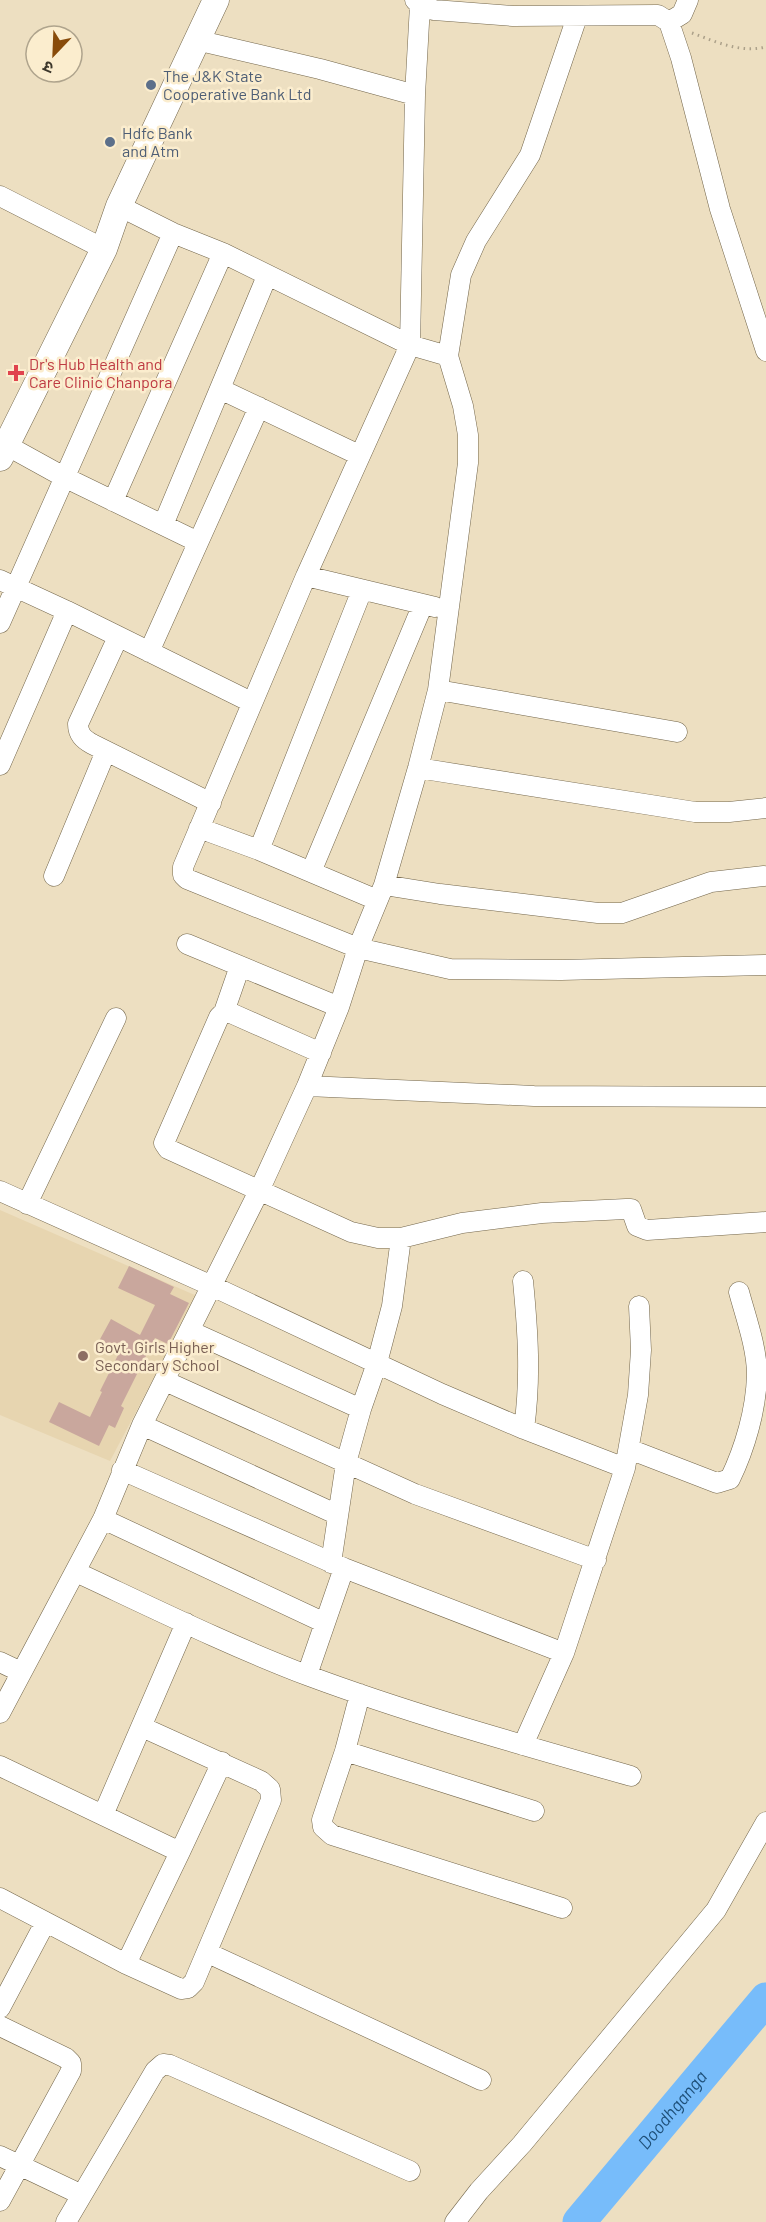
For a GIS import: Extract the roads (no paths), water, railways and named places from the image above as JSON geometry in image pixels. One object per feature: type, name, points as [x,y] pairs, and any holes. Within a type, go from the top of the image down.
[{"type":"main road","points":[[3,451],[104,249],[119,206],[216,0]]},
{"type":"street","points":[[671,25],[682,14],[688,0]]},
{"type":"street","points":[[766,351],[720,209],[671,25],[658,15],[513,16],[434,10],[417,2],[410,345],[359,455],[251,702],[183,867],[183,875],[187,879],[358,948],[450,969],[657,969],[766,965]]},
{"type":"street","points":[[0,1713],[103,1519],[142,1425],[259,1191],[321,1053],[380,892],[418,768],[438,690],[468,463],[468,435],[463,406],[448,356],[461,275],[476,241],[530,156],[577,17]]},
{"type":"street","points":[[196,40],[309,66],[415,95]]},
{"type":"street","points":[[0,196],[104,249]]},
{"type":"street","points":[[119,206],[223,253],[410,345],[448,356]]},
{"type":"street","points":[[0,623],[8,584],[64,477],[173,232]]},
{"type":"street","points":[[113,501],[223,253]]},
{"type":"street","points":[[163,525],[267,276]]},
{"type":"street","points":[[220,389],[359,455]]},
{"type":"street","points":[[149,652],[259,407]]},
{"type":"street","points":[[3,451],[64,477],[198,542]]},
{"type":"street","points":[[306,576],[448,609]]},
{"type":"street","points":[[8,584],[251,702]]},
{"type":"street","points":[[259,850],[362,590]]},
{"type":"street","points":[[310,872],[423,604]]},
{"type":"street","points":[[0,765],[67,611]]},
{"type":"street","points":[[118,637],[78,724],[78,731],[83,740],[210,803]]},
{"type":"street","points":[[438,690],[677,732]]},
{"type":"street","points":[[54,876],[106,752]]},
{"type":"street","points":[[418,768],[695,812],[729,812],[766,808]]},
{"type":"street","points":[[200,828],[310,872],[380,892],[485,900],[598,913],[622,913],[696,886],[726,879],[764,876]]},
{"type":"street","points":[[187,944],[339,1007]]},
{"type":"street","points":[[240,966],[224,1012],[219,1017],[164,1143],[168,1149],[351,1232],[378,1238],[401,1238],[462,1223],[542,1213],[595,1210],[631,1209],[637,1226],[646,1230],[766,1222]]},
{"type":"street","points":[[224,1012],[321,1053]]},
{"type":"street","points":[[27,1204],[116,1018]]},
{"type":"street","points":[[307,1086],[534,1096],[766,1097]]},
{"type":"street","points":[[0,1191],[524,1429],[717,1483],[730,1479],[738,1462],[752,1413],[757,1373],[752,1341],[739,1292]]},
{"type":"street","points":[[307,1675],[325,1623],[337,1566],[338,1515],[346,1463],[392,1306],[401,1238]]},
{"type":"street","points":[[523,1281],[529,1385],[524,1429]]},
{"type":"street","points":[[523,1745],[564,1653],[627,1459],[638,1395],[641,1350],[639,1306]]},
{"type":"street","points":[[190,1331],[361,1409]]},
{"type":"street","points":[[165,1381],[415,1494],[596,1560]]},
{"type":"street","points":[[142,1425],[338,1515]]},
{"type":"street","points":[[122,1470],[337,1566],[564,1653]]},
{"type":"street","points":[[103,1519],[325,1623]]},
{"type":"street","points":[[76,1572],[307,1675],[523,1745],[631,1776]]},
{"type":"street","points":[[103,1815],[186,1623]]},
{"type":"street","points":[[0,1662],[21,1672]]},
{"type":"street","points":[[360,1694],[345,1751],[322,1820],[323,1827],[332,1835],[562,1908]]},
{"type":"street","points":[[0,1898],[126,1964],[181,1989],[188,1988],[194,1982],[270,1800],[270,1789],[261,1781],[222,1762],[141,1727]]},
{"type":"street","points":[[345,1751],[534,1811]]},
{"type":"street","points":[[126,1964],[222,1762]]},
{"type":"street","points":[[0,1766],[180,1852]]},
{"type":"street","points":[[455,2222],[716,1910],[766,1822]]},
{"type":"street","points":[[0,2008],[45,1923]]},
{"type":"street","points":[[208,1953],[481,2080]]},
{"type":"street","points":[[0,2026],[66,2058],[71,2063],[71,2071],[0,2201]]},
{"type":"street","points":[[66,2222],[155,2071],[163,2064],[170,2065],[410,2171]]},
{"type":"street","points":[[0,2156],[82,2195]]},
{"type":"waterway","name":"Doodhganga","points":[[579,2222],[766,1999]]},
{"type":"place","name":"The J&K State Cooperative Bank Ltd","points":[[151,85]]},
{"type":"place","name":"Hdfc Bank and Atm","points":[[110,142]]},
{"type":"place","name":"Dr's Hub Health and Care Clinic Chanpora","points":[[16,373]]},
{"type":"place","name":"Govt. Girls Higher Secondary School","points":[[83,1356]]}]
